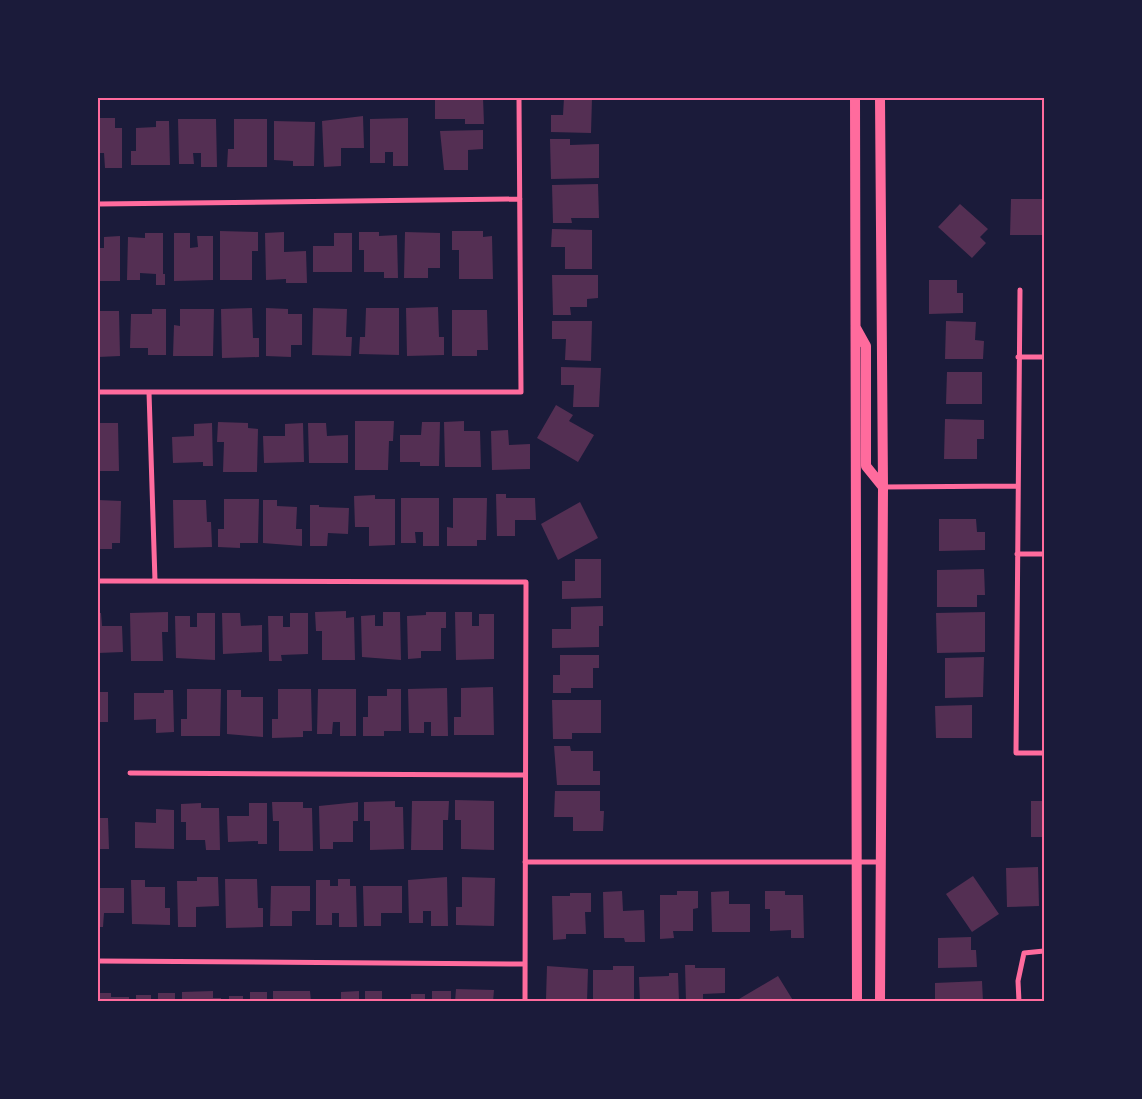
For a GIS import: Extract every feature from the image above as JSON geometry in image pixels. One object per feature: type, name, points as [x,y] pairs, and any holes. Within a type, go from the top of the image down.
[{"type":"main road","points":[[855,98],[857,1002]]},
{"type":"main road","points":[[880,98],[882,487],[880,1002]]},
{"type":"main road","points":[[856,327],[866,346],[866,466],[882,487]]},
{"type":"street","points":[[98,392],[521,392],[519,98]]},
{"type":"street","points":[[98,204],[520,198]]},
{"type":"street","points":[[1020,290],[1016,753],[1044,753]]},
{"type":"street","points":[[1018,357],[1044,357]]},
{"type":"street","points":[[149,392],[155,581]]},
{"type":"street","points":[[882,487],[1017,486]]},
{"type":"street","points":[[1017,554],[1044,554]]},
{"type":"street","points":[[98,581],[526,582],[525,1002]]},
{"type":"street","points":[[130,773],[525,775]]},
{"type":"street","points":[[525,862],[882,862]]},
{"type":"street","points":[[1019,1002],[1018,981],[1024,953],[1044,952]]},
{"type":"street","points":[[98,961],[525,964]]},
{"type":"building","points":[[435,98],[483,98],[484,124],[465,124],[465,119],[435,119]]},
{"type":"building","points":[[564,98],[592,98],[591,133],[551,132],[551,115],[563,115]]},
{"type":"building","points":[[363,116],[364,148],[341,148],[341,166],[324,167],[322,121]]},
{"type":"building","points":[[98,118],[115,118],[115,128],[122,128],[122,168],[105,168],[104,153],[98,153]]},
{"type":"building","points":[[408,118],[408,166],[393,166],[393,152],[385,152],[385,163],[370,163],[370,119]]},
{"type":"building","points":[[178,119],[216,119],[217,167],[201,167],[201,153],[193,153],[194,164],[179,164]]},
{"type":"building","points":[[234,119],[267,119],[267,167],[227,167],[228,149],[234,149]]},
{"type":"building","points":[[156,121],[169,121],[170,165],[131,165],[131,151],[136,151],[136,128],[156,127]]},
{"type":"building","points":[[274,121],[315,122],[314,166],[293,166],[293,161],[274,160]]},
{"type":"building","points":[[483,130],[483,149],[468,150],[468,170],[444,170],[440,131]]},
{"type":"building","points":[[550,139],[570,139],[570,145],[599,144],[599,178],[551,179]]},
{"type":"building","points":[[598,184],[599,218],[571,218],[572,223],[553,223],[552,185]]},
{"type":"building","points":[[1011,199],[1043,199],[1042,235],[1010,235]]},
{"type":"building","points":[[960,204],[988,229],[980,237],[986,243],[972,258],[938,227]]},
{"type":"building","points":[[552,229],[592,230],[592,269],[565,269],[565,247],[551,247]]},
{"type":"building","points":[[220,231],[258,232],[258,251],[252,251],[252,280],[220,280]]},
{"type":"building","points":[[452,231],[483,231],[483,237],[492,236],[493,279],[459,279],[459,250],[452,250]]},
{"type":"building","points":[[284,232],[284,252],[306,251],[307,283],[286,283],[286,279],[266,280],[265,233]]},
{"type":"building","points":[[359,232],[379,232],[379,236],[397,235],[398,278],[384,278],[384,272],[364,272],[364,250],[359,250]]},
{"type":"building","points":[[405,232],[440,233],[440,268],[428,268],[428,278],[404,278]]},
{"type":"building","points":[[145,233],[163,233],[163,274],[165,274],[165,285],[156,285],[156,274],[140,273],[140,280],[127,280],[128,237],[145,238]]},
{"type":"building","points":[[174,233],[190,233],[190,248],[198,247],[197,236],[213,236],[213,280],[174,281]]},
{"type":"building","points":[[334,233],[352,233],[352,272],[313,272],[313,246],[334,246]]},
{"type":"building","points":[[120,236],[120,281],[98,281],[98,248],[104,248],[104,237]]},
{"type":"building","points":[[552,275],[598,275],[598,298],[587,299],[587,307],[570,307],[571,315],[553,315]]},
{"type":"building","points":[[929,280],[957,280],[957,293],[963,293],[963,313],[929,314]]},
{"type":"building","points":[[438,307],[439,337],[444,337],[444,355],[407,356],[406,308]]},
{"type":"building","points":[[252,308],[253,338],[259,338],[259,357],[222,358],[221,309]]},
{"type":"building","points":[[266,308],[288,309],[288,314],[302,314],[302,345],[291,345],[291,357],[266,356]]},
{"type":"building","points":[[313,308],[347,309],[346,337],[352,337],[351,356],[312,355]]},
{"type":"building","points":[[366,308],[399,308],[399,355],[359,354],[360,337],[365,337]]},
{"type":"building","points":[[152,309],[166,309],[166,355],[148,355],[148,348],[130,348],[131,314],[152,314]]},
{"type":"building","points":[[180,309],[214,309],[213,356],[173,356],[174,325],[180,326]]},
{"type":"building","points":[[452,310],[487,310],[488,350],[477,350],[477,356],[452,356]]},
{"type":"building","points":[[98,311],[119,311],[120,356],[98,357]]},
{"type":"building","points":[[552,321],[592,321],[591,361],[565,360],[566,339],[552,339]]},
{"type":"building","points":[[946,321],[976,322],[975,340],[984,341],[983,359],[945,359]]},
{"type":"building","points":[[561,367],[601,368],[599,407],[573,407],[574,385],[561,385]]},
{"type":"building","points":[[947,372],[982,372],[982,404],[946,404]]},
{"type":"building","points":[[556,405],[573,415],[569,421],[594,435],[578,462],[537,438]]},
{"type":"building","points":[[945,419],[984,420],[984,439],[977,439],[977,459],[944,459]]},
{"type":"building","points":[[355,421],[394,421],[393,441],[389,441],[388,470],[355,470]]},
{"type":"building","points":[[464,421],[464,431],[480,431],[481,467],[445,467],[444,422]]},
{"type":"building","points":[[218,422],[248,423],[248,428],[258,429],[257,472],[223,472],[224,442],[217,442]]},
{"type":"building","points":[[422,422],[440,422],[439,466],[420,466],[420,462],[400,462],[400,435],[421,435]]},
{"type":"building","points":[[98,423],[118,423],[119,471],[98,471]]},
{"type":"building","points":[[212,423],[213,466],[203,466],[203,462],[173,463],[172,437],[194,436],[194,424]]},
{"type":"building","points":[[303,423],[304,462],[264,463],[263,436],[285,436],[285,424]]},
{"type":"building","points":[[308,423],[326,423],[327,436],[348,435],[348,463],[309,463]]},
{"type":"building","points":[[508,430],[509,445],[530,444],[530,469],[492,470],[491,431]]},
{"type":"building","points":[[496,494],[506,494],[506,498],[535,498],[536,520],[515,520],[515,536],[497,536]]},
{"type":"building","points":[[375,495],[375,499],[395,499],[395,545],[369,546],[369,527],[355,527],[354,496]]},
{"type":"building","points":[[401,498],[439,498],[439,546],[423,546],[423,532],[415,532],[416,543],[401,543]]},
{"type":"building","points":[[453,498],[487,498],[486,540],[477,540],[477,546],[447,546],[447,527],[453,528]]},
{"type":"building","points":[[224,499],[259,499],[258,543],[240,543],[240,548],[218,547],[218,529],[224,529]]},
{"type":"building","points":[[98,500],[121,501],[120,543],[112,543],[112,549],[98,549]]},
{"type":"building","points":[[173,500],[206,500],[207,522],[211,522],[212,547],[174,548]]},
{"type":"building","points":[[263,500],[277,500],[277,506],[297,507],[296,529],[302,529],[302,546],[263,543]]},
{"type":"building","points":[[580,502],[598,538],[558,560],[541,524]]},
{"type":"building","points":[[310,505],[349,508],[348,534],[328,533],[327,546],[310,546]]},
{"type":"building","points":[[939,519],[976,519],[977,532],[985,532],[985,550],[939,551]]},
{"type":"building","points":[[575,559],[601,559],[601,598],[562,599],[562,581],[575,581]]},
{"type":"building","points":[[984,569],[985,595],[977,595],[977,607],[937,607],[937,570]]},
{"type":"building","points":[[603,606],[603,626],[599,626],[599,647],[552,648],[552,629],[571,629],[571,607]]},
{"type":"building","points":[[346,611],[346,618],[354,617],[355,660],[322,660],[322,631],[316,631],[315,612]]},
{"type":"building","points":[[168,612],[168,632],[162,632],[163,661],[131,661],[130,613]]},
{"type":"building","points":[[383,612],[400,612],[401,660],[362,657],[361,616],[375,615],[375,626],[383,626]]},
{"type":"building","points":[[426,612],[446,612],[446,628],[441,628],[441,651],[421,651],[421,658],[408,659],[407,616],[426,615]]},
{"type":"building","points":[[455,612],[472,612],[472,626],[479,626],[479,614],[494,614],[494,659],[456,660]]},
{"type":"building","points":[[985,612],[985,652],[937,653],[936,613]]},
{"type":"building","points":[[98,613],[101,613],[102,626],[122,626],[123,652],[98,653]]},
{"type":"building","points":[[197,613],[215,613],[215,660],[176,658],[175,616],[190,616],[190,627],[197,627]]},
{"type":"building","points":[[222,613],[240,613],[241,626],[262,625],[262,652],[223,654]]},
{"type":"building","points":[[290,613],[308,613],[308,654],[281,655],[282,661],[269,661],[268,616],[283,616],[283,627],[290,627]]},
{"type":"building","points":[[560,655],[599,655],[599,668],[593,668],[593,688],[571,688],[571,693],[553,693],[553,675],[560,675]]},
{"type":"building","points":[[984,657],[983,697],[945,698],[945,658]]},
{"type":"building","points":[[493,687],[494,735],[454,735],[454,717],[461,717],[461,688]]},
{"type":"building","points":[[447,688],[448,736],[431,736],[431,722],[424,722],[424,733],[409,733],[408,689]]},
{"type":"building","points":[[187,689],[221,689],[220,736],[181,736],[181,719],[187,719]]},
{"type":"building","points":[[278,689],[311,689],[312,731],[303,731],[303,737],[272,738],[272,719],[278,719]]},
{"type":"building","points":[[318,689],[356,689],[356,736],[340,736],[340,722],[333,722],[332,734],[317,734]]},
{"type":"building","points":[[387,689],[401,689],[401,731],[384,731],[384,736],[363,736],[363,717],[368,717],[368,696],[387,696]]},
{"type":"building","points":[[164,690],[173,690],[174,732],[156,733],[156,719],[134,720],[134,693],[164,693]]},
{"type":"building","points":[[227,690],[241,690],[241,697],[263,697],[263,737],[227,734]]},
{"type":"building","points":[[98,692],[108,692],[108,722],[98,722]]},
{"type":"building","points":[[552,700],[601,700],[601,733],[572,733],[572,739],[553,739]]},
{"type":"building","points":[[972,705],[972,738],[936,738],[935,706]]},
{"type":"building","points":[[554,746],[570,746],[571,751],[593,751],[593,771],[600,771],[600,785],[557,785]]},
{"type":"building","points":[[555,791],[600,791],[600,811],[604,811],[603,831],[573,831],[573,817],[554,817]]},
{"type":"building","points":[[455,800],[494,801],[494,850],[461,849],[461,820],[455,820]]},
{"type":"building","points":[[395,801],[395,807],[403,807],[404,849],[370,850],[370,821],[364,821],[364,802]]},
{"type":"building","points":[[412,801],[449,801],[448,820],[443,820],[443,850],[411,850]]},
{"type":"building","points":[[1031,801],[1044,801],[1044,837],[1031,837]]},
{"type":"building","points":[[272,802],[303,802],[303,808],[312,808],[313,851],[279,851],[279,821],[273,821]]},
{"type":"building","points":[[358,802],[358,821],[353,821],[353,842],[333,842],[333,849],[320,849],[319,806]]},
{"type":"building","points":[[201,803],[201,808],[219,808],[220,850],[206,850],[205,840],[186,840],[186,822],[181,822],[181,804]]},
{"type":"building","points":[[249,803],[267,803],[267,844],[258,844],[258,841],[228,842],[227,816],[249,816]]},
{"type":"building","points":[[156,809],[174,810],[174,849],[135,848],[135,822],[156,823]]},
{"type":"building","points":[[98,818],[108,818],[109,849],[98,849]]},
{"type":"building","points":[[1038,867],[1039,906],[1007,907],[1006,868]]},
{"type":"building","points":[[973,876],[999,914],[972,932],[946,894]]},
{"type":"building","points":[[197,877],[218,877],[219,906],[196,907],[196,927],[178,927],[177,881],[197,881]]},
{"type":"building","points":[[447,877],[448,926],[431,926],[431,911],[423,911],[423,923],[409,923],[408,880]]},
{"type":"building","points":[[462,877],[495,878],[494,926],[456,925],[456,907],[462,907]]},
{"type":"building","points":[[225,879],[257,879],[258,908],[263,908],[263,927],[226,928]]},
{"type":"building","points":[[338,879],[350,879],[350,886],[356,886],[357,927],[339,927],[339,913],[332,913],[332,925],[316,925],[316,880],[330,880],[330,886],[338,886]]},
{"type":"building","points":[[131,880],[145,880],[145,887],[165,887],[165,908],[170,908],[170,925],[132,924]]},
{"type":"building","points":[[271,886],[310,886],[310,911],[292,911],[292,926],[270,926]]},
{"type":"building","points":[[363,886],[402,886],[402,913],[381,913],[381,926],[364,926]]},
{"type":"building","points":[[98,888],[124,888],[124,913],[104,913],[103,927],[98,927]]},
{"type":"building","points":[[622,891],[623,911],[644,910],[645,942],[625,942],[624,938],[604,938],[603,892]]},
{"type":"building","points":[[677,891],[698,891],[698,908],[693,909],[693,931],[673,931],[674,938],[660,939],[660,895],[677,895]]},
{"type":"building","points":[[729,891],[729,904],[750,904],[750,932],[712,932],[711,892]]},
{"type":"building","points":[[765,891],[785,891],[785,895],[803,895],[804,938],[791,938],[791,930],[770,931],[770,909],[765,909]]},
{"type":"building","points":[[570,893],[591,893],[591,912],[585,912],[586,934],[566,934],[566,939],[553,940],[552,896],[570,896]]},
{"type":"building","points":[[971,937],[971,950],[976,950],[977,967],[938,968],[938,938]]},
{"type":"building","points":[[685,965],[695,965],[695,968],[725,968],[725,993],[703,994],[703,1002],[686,1002]]},
{"type":"building","points":[[547,966],[588,969],[587,1002],[561,1002],[561,999],[546,999]]},
{"type":"building","points":[[613,966],[634,966],[634,999],[620,999],[620,1002],[593,1002],[593,970],[613,970]]},
{"type":"building","points":[[669,973],[678,973],[679,1002],[640,1002],[639,977],[669,976]]},
{"type":"building","points":[[778,976],[794,1002],[740,1002],[739,999]]},
{"type":"building","points":[[982,981],[983,1002],[935,1002],[935,983]]},
{"type":"building","points":[[456,989],[494,990],[493,1002],[455,1002]]},
{"type":"building","points":[[213,991],[213,998],[221,998],[221,1002],[182,1002],[182,992]]},
{"type":"building","points":[[273,991],[310,991],[311,1002],[273,1002]]},
{"type":"building","points":[[359,991],[359,1002],[341,1002],[341,992]]},
{"type":"building","points":[[365,991],[382,991],[382,1002],[365,1002]]},
{"type":"building","points":[[432,991],[451,991],[451,1002],[432,1002]]},
{"type":"building","points":[[250,992],[267,992],[267,1002],[250,1002]]},
{"type":"building","points":[[98,993],[111,993],[111,997],[129,997],[129,1002],[98,1002]]},
{"type":"building","points":[[158,993],[175,993],[175,1002],[158,1002]]},
{"type":"building","points":[[411,994],[425,994],[425,1002],[411,1002]]},
{"type":"building","points":[[136,995],[151,995],[151,1002],[136,1002]]},
{"type":"building","points":[[229,996],[243,996],[243,1002],[229,1002]]}]
